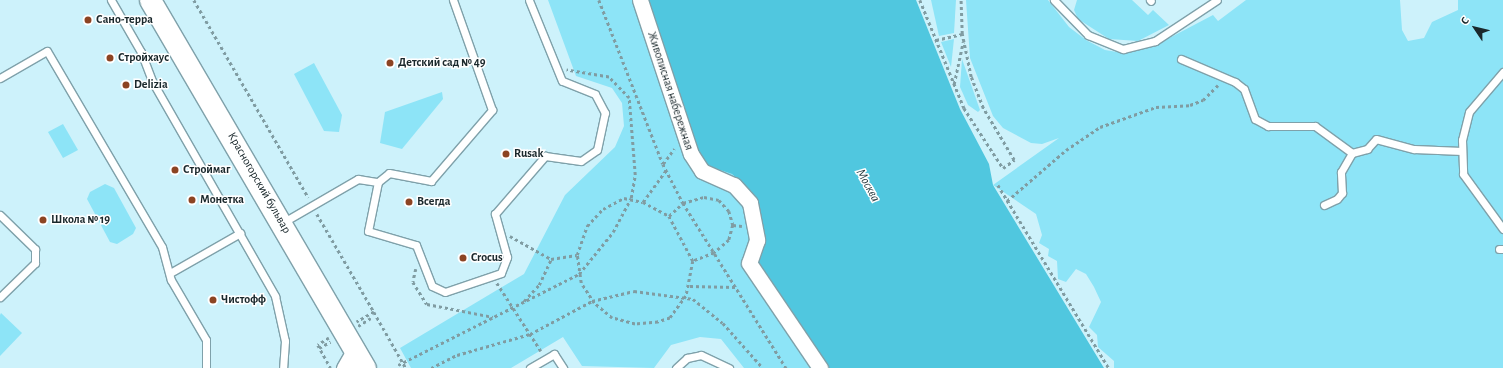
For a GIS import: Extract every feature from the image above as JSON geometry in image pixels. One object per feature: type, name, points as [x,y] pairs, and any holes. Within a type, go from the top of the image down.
[{"type":"main road","name":"Красногорский бульвар","points":[[150,0],[282,223],[365,368]]},
{"type":"street","name":"Живописная набережная","points":[[640,0],[691,154],[702,171],[734,185],[750,203],[757,240],[749,264],[820,368]]},
{"type":"street","points":[[344,368],[354,349]]},
{"type":"lane","points":[[111,0],[141,52],[152,81],[275,296],[285,341],[283,368]]},
{"type":"lane","points":[[453,0],[492,110],[432,181],[388,173],[378,182],[368,231],[416,245],[432,286],[445,292],[501,273],[507,257],[495,214],[545,156],[581,161],[597,150],[605,113],[595,94],[562,81],[529,0]]},
{"type":"lane","points":[[1065,0],[1056,3],[1088,35],[1124,48],[1155,41],[1217,0]]},
{"type":"lane","points":[[0,78],[47,51],[162,247],[170,273],[206,340],[206,368]]},
{"type":"lane","points":[[1181,59],[1226,78],[1244,89],[1255,119],[1268,126],[1315,126],[1352,153]]},
{"type":"lane","points":[[1502,75],[1469,112],[1462,151],[1464,174],[1503,229]]},
{"type":"lane","points":[[1324,205],[1337,200],[1342,193],[1341,172],[1352,153],[1367,149],[1376,139],[1414,149],[1462,151]]},
{"type":"lane","points":[[282,223],[358,179],[378,182]]},
{"type":"lane","points":[[0,215],[35,249],[35,263],[0,297]]},
{"type":"lane","points":[[170,273],[240,233]]},
{"type":"lane","points":[[530,368],[554,354],[563,368]]},
{"type":"lane","points":[[676,368],[687,358],[701,355],[729,368]]},
{"type":"path","points":[[194,0],[406,368]]},
{"type":"path","points":[[599,0],[667,169],[683,204],[786,368]]},
{"type":"path","points":[[920,0],[954,87],[970,118],[1003,168],[1014,160],[977,95],[963,41],[961,0]]},
{"type":"path","points":[[936,40],[962,34]]},
{"type":"path","points":[[954,87],[956,64],[963,41]]},
{"type":"path","points":[[398,365],[579,274],[613,232],[631,198],[635,175],[629,98],[609,77],[557,69]]},
{"type":"path","points":[[1007,201],[1066,150],[1100,127],[1156,107],[1190,105],[1203,100],[1226,78]]},
{"type":"path","points":[[643,202],[667,169]]},
{"type":"path","points":[[998,185],[1109,368]]},
{"type":"path","points":[[669,216],[683,204],[697,197],[712,197],[729,211],[732,233],[714,253],[694,261]]},
{"type":"path","points":[[631,198],[643,202],[669,216],[694,261],[690,286],[686,296],[670,318],[647,324],[612,318],[592,301],[579,274],[577,255],[581,237],[594,217],[613,203],[631,198]]},
{"type":"path","points":[[499,230],[551,259],[577,255]]},
{"type":"path","points":[[522,303],[539,285],[551,259]]},
{"type":"path","points":[[492,276],[546,358]]},
{"type":"path","points":[[690,286],[735,287]]},
{"type":"path","points":[[432,368],[457,355],[530,334],[592,301],[634,290],[686,296],[708,308],[763,368]]},
{"type":"path","points":[[319,348],[318,345],[344,333],[374,312]]},
{"type":"path","points":[[319,348],[371,318]]},
{"type":"path","points":[[319,348],[331,368]]},
{"type":"shaded area","points":[[548,0],[647,0],[705,165],[732,174],[751,191],[763,225],[756,258],[827,368],[744,368],[721,339],[700,337],[671,345],[654,368],[582,366],[563,337],[511,368],[411,368],[400,348],[524,274],[565,195],[615,147],[624,126],[622,103],[612,88],[576,76]]},
{"type":"shaded area","points":[[931,0],[956,0],[954,33],[939,36]]},
{"type":"shaded area","points":[[966,0],[1048,0],[1069,27],[1086,40],[1105,50],[1123,53],[1156,45],[1213,15],[1218,21],[1246,0],[1400,0],[1402,30],[1408,41],[1424,38],[1432,22],[1458,10],[1458,0],[1503,0],[1503,368],[1114,368],[1114,361],[1098,347],[1097,335],[1089,327],[1101,302],[1086,274],[1076,269],[1066,282],[1058,279],[1057,261],[1048,256],[1049,249],[1039,243],[1042,235],[1036,214],[993,185],[1059,138],[1042,144],[1031,143],[1003,128],[993,116],[970,58]]},
{"type":"shaded area","points":[[1077,0],[1132,0],[1148,15],[1153,10],[1169,25],[1138,41],[1109,39],[1078,19],[1074,10]]},
{"type":"shaded area","points":[[954,39],[951,67],[941,42]]},
{"type":"shaded area","points":[[962,59],[980,110],[978,112],[968,105],[960,87]]},
{"type":"shaded area","points":[[314,63],[342,115],[339,132],[324,131],[294,74]]},
{"type":"shaded area","points":[[442,92],[443,99],[402,149],[380,143],[385,112]]},
{"type":"shaded area","points":[[63,124],[78,150],[63,158],[48,132]]},
{"type":"shaded area","points":[[105,184],[114,188],[136,228],[133,234],[117,244],[110,242],[87,199],[90,192]]},
{"type":"shaded area","points":[[1,313],[22,333],[0,356],[0,315]]},
{"type":"water","name":"Москва","points":[[647,0],[916,0],[960,109],[989,164],[993,185],[1104,368],[827,368],[756,258],[763,225],[751,191],[732,174],[705,165],[689,131]]},
{"type":"place","name":"Сано-терра","points":[[88,20]]},
{"type":"place","name":"Стройхаус","points":[[110,58]]},
{"type":"place","name":"Детский сад № 49","points":[[390,63]]},
{"type":"place","name":"Delizia","points":[[126,85]]},
{"type":"place","name":"Rusak","points":[[506,154]]},
{"type":"place","name":"Строймаг","points":[[175,170]]},
{"type":"place","name":"Монетка","points":[[192,200]]},
{"type":"place","name":"Всегда","points":[[409,202]]},
{"type":"place","name":"Школа № 19","points":[[43,220]]},
{"type":"place","name":"Crocus","points":[[463,258]]},
{"type":"place","name":"Чистофф","points":[[213,300]]}]
